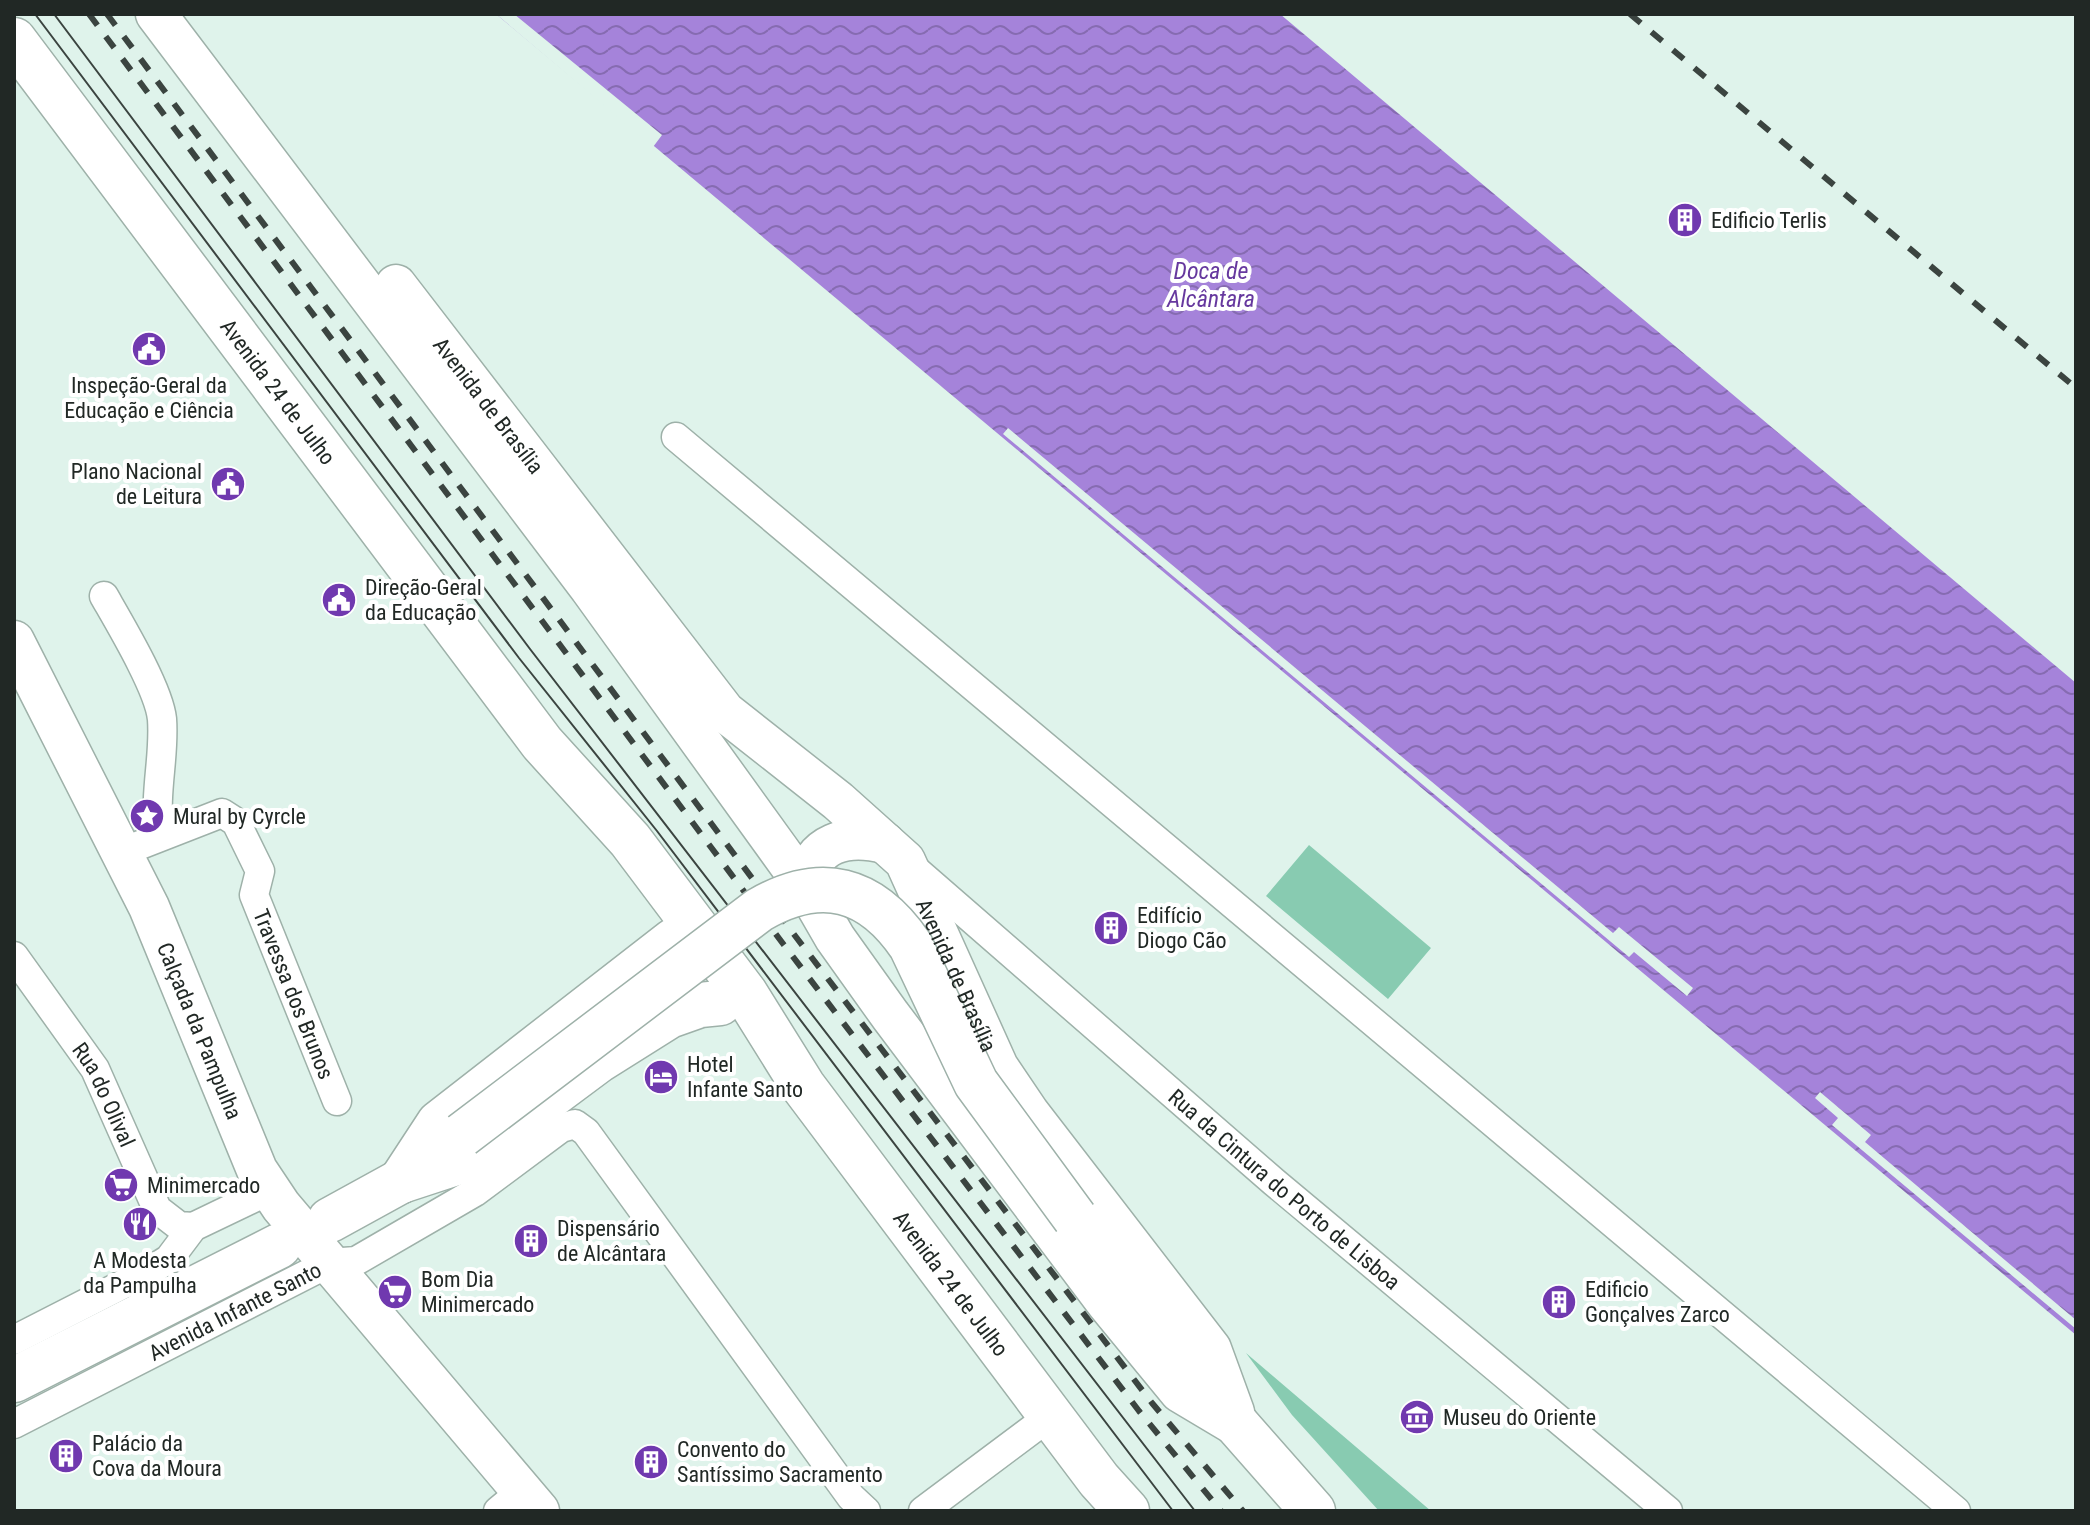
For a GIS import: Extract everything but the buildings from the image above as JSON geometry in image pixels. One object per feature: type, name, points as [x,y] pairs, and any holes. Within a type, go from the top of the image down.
[{"type":"main road","name":"Avenida 24 de Julho","points":[[14,40],[542,743],[630,840],[733,998],[803,1086],[1114,1501]]},
{"type":"main road","name":"Avenida 24 de Julho","points":[[542,743],[610,856],[673,941],[733,998]]},
{"type":"main road","points":[[330,1220],[401,1181],[759,910],[798,892],[828,890],[867,901],[897,925],[911,946],[976,1083],[1075,1218],[1239,1427]]},
{"type":"main road","points":[[401,1181],[439,1123],[673,941]]},
{"type":"main road","points":[[401,1181],[465,1160],[599,1060],[669,1016],[733,998]]},
{"type":"main road","name":"Avenida Infante Santo","points":[[14,1380],[277,1214]]},
{"type":"main road","name":"Avenida de Brasília","points":[[1239,1427],[1313,1511]]},
{"type":"street","name":"Avenida de Brasília","points":[[156,14],[207,58],[602,579],[805,886],[835,938],[1106,1302],[1180,1392],[1239,1427]]},
{"type":"street","name":"Avenida de Brasília","points":[[189,14],[207,58]]},
{"type":"street","points":[[676,437],[1956,1511]]},
{"type":"street","name":"Avenida de Brasília","points":[[602,579],[725,712],[838,801],[895,852],[998,1067],[1029,1113],[1211,1349],[1239,1427]]},
{"type":"street","points":[[104,596],[135,651],[162,716],[155,805],[160,836]]},
{"type":"street","name":"Calçada da Pampulha","points":[[14,641],[122,852],[172,961],[242,1140],[277,1214],[329,1263],[520,1504]]},
{"type":"street","name":"Travessa dos Brunos","points":[[122,852],[222,813],[236,822],[260,871],[254,895],[337,1101]]},
{"type":"street","points":[[805,886],[813,860],[831,845],[861,837],[895,852]]},
{"type":"street","name":"Rua da Cintura do Porto de Lisboa","points":[[895,852],[1274,1182],[1668,1511]]},
{"type":"street","name":"Rua do Olival","points":[[14,956],[82,1046],[157,1209],[179,1226],[193,1227]]},
{"type":"street","name":"Avenida Infante Santo","points":[[14,1424],[329,1263],[356,1261],[475,1192],[561,1128],[575,1124],[586,1132],[851,1497],[866,1511]]},
{"type":"street","points":[[14,1340],[169,1259],[193,1227],[277,1214]]},
{"type":"street","points":[[923,1511],[1050,1416]]},
{"type":"green space","points":[[1309,845],[1431,948],[1388,999],[1266,896]]},
{"type":"green space","points":[[1246,1353],[1431,1511],[1379,1511],[1292,1415]]},
{"type":"water","name":"Doca de Alcântara","points":[[496,14],[1280,14],[2076,683],[2076,1335]]},
{"type":"pier","points":[[496,14],[514,14],[662,135],[653,147]]},
{"type":"pier","points":[[1008,428],[1613,933],[1619,927],[1693,988],[1687,996],[1634,952],[1629,957],[1003,434]]},
{"type":"pier","points":[[1820,1092],[1871,1135],[1865,1142],[2076,1320],[2076,1329],[1832,1125],[1838,1118],[1815,1098]]},
{"type":"tram line","points":[[35,14],[519,658],[657,831],[1173,1511]]},
{"type":"tram line","points":[[54,14],[530,649],[1195,1511]]},
{"type":"railway","points":[[89,14],[784,945],[1139,1411],[1221,1511]]},
{"type":"railway","points":[[107,14],[796,937],[1152,1403],[1243,1511]]},
{"type":"railway","points":[[1630,14],[2076,388]]},
{"type":"place","name":"Edificio Terlis","points":[[1685,220]]},
{"type":"place","name":"Inspeção-Geral da Educação e Ciência","points":[[149,349]]},
{"type":"place","name":"Plano Nacional de Leitura","points":[[228,484]]},
{"type":"place","name":"Direção-Geral da Educação","points":[[339,600]]},
{"type":"place","name":"Mural by Cyrcle","points":[[147,816]]},
{"type":"place","name":"Edifício Diogo Cão","points":[[1111,928]]},
{"type":"place","name":"Hotel Infante Santo","points":[[661,1077]]},
{"type":"place","name":"Minimercado","points":[[121,1185]]},
{"type":"place","name":"A Modesta da Pampulha","points":[[140,1224]]},
{"type":"place","name":"Dispensário de Alcântara","points":[[531,1241]]},
{"type":"place","name":"Bom Dia Minimercado","points":[[395,1292]]},
{"type":"place","name":"Edificio Gonçalves Zarco","points":[[1559,1302]]},
{"type":"place","name":"Museu do Oriente","points":[[1417,1417]]},
{"type":"place","name":"Palácio da Cova da Moura","points":[[66,1456]]},
{"type":"place","name":"Convento do Santíssimo Sacramento","points":[[651,1462]]}]
